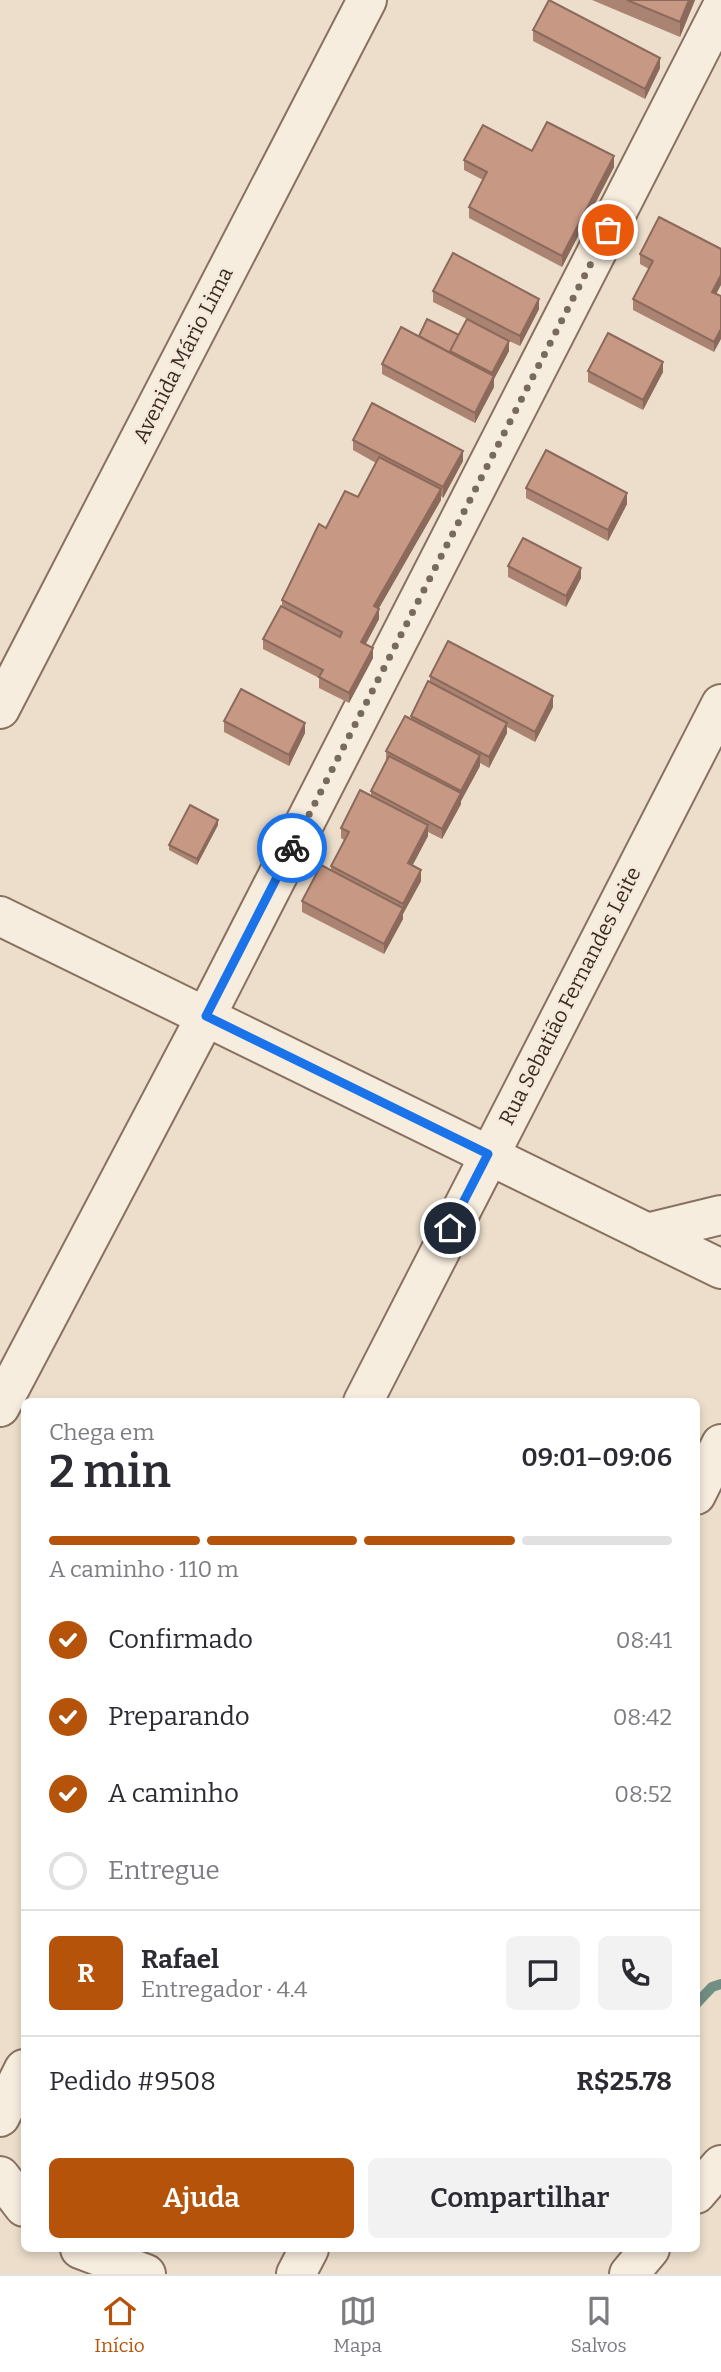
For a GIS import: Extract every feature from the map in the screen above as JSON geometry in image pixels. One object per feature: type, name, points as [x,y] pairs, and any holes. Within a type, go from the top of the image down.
[{"type":"street","name":"Avenida Mário Lima","points":[[0,709],[367,0]]},
{"type":"street","points":[[0,1407],[206,1016],[721,9]]},
{"type":"street","name":"Rua Sebatião Fernandes Leite","points":[[365,1398],[488,1154],[718,719]]},
{"type":"street","points":[[0,916],[721,1269]]},
{"type":"street","points":[[647,1233],[721,1215]]},
{"type":"street","points":[[700,1486],[721,1444]]},
{"type":"street","points":[[0,2117],[21,2075]]},
{"type":"street","points":[[700,2189],[721,2165]]},
{"type":"street","points":[[0,2176],[21,2203]]},
{"type":"street","points":[[88,2252],[146,2274]]},
{"type":"street","points":[[296,2274],[307,2252]]},
{"type":"street","points":[[629,2274],[647,2252]]},
{"type":"building","points":[[549,0],[660,58],[645,89],[533,30]]},
{"type":"building","points":[[627,0],[689,0],[680,22]]},
{"type":"building","points":[[547,122],[614,156],[562,256],[469,207],[487,172],[464,160],[483,125],[532,151]]},
{"type":"building","points":[[659,217],[721,249],[721,275],[712,292],[721,296],[721,329],[714,342],[633,299],[653,261],[640,254]]},
{"type":"building","points":[[453,253],[539,299],[520,336],[433,291]]},
{"type":"building","points":[[427,319],[459,335],[450,353],[419,336]]},
{"type":"building","points":[[467,319],[509,341],[492,373],[450,351]]},
{"type":"building","points":[[401,327],[494,376],[475,413],[382,364]]},
{"type":"building","points":[[608,333],[663,362],[643,400],[588,371]]},
{"type":"building","points":[[372,403],[463,451],[443,487],[353,440]]},
{"type":"building","points":[[546,450],[627,493],[608,530],[526,488]]},
{"type":"building","points":[[379,457],[441,489],[374,606],[379,609],[361,642],[373,648],[349,693],[319,677],[323,670],[263,639],[281,606],[340,637],[342,632],[282,600],[319,524],[326,528],[345,491],[358,497]]},
{"type":"building","points":[[523,538],[581,568],[566,596],[508,566]]},
{"type":"building","points":[[448,641],[553,696],[535,732],[430,676]]},
{"type":"building","points":[[428,681],[507,723],[489,757],[411,716]]},
{"type":"building","points":[[241,689],[305,723],[289,755],[224,721]]},
{"type":"building","points":[[405,716],[480,755],[461,791],[386,751]]},
{"type":"building","points":[[389,756],[461,793],[442,829],[371,791]]},
{"type":"building","points":[[360,790],[428,825],[408,863],[421,870],[403,904],[331,866],[349,832],[341,828]]},
{"type":"building","points":[[190,805],[218,820],[197,859],[169,845]]},
{"type":"building","points":[[321,865],[403,908],[384,944],[302,901]]},
{"type":"waterway","points":[[700,2000],[712,1987],[721,1984]]},
{"type":"way so far","points":[[292,848],[608,230]]},
{"type":"route","points":[[292,848],[206,1016],[488,1154],[450,1228]]}]
